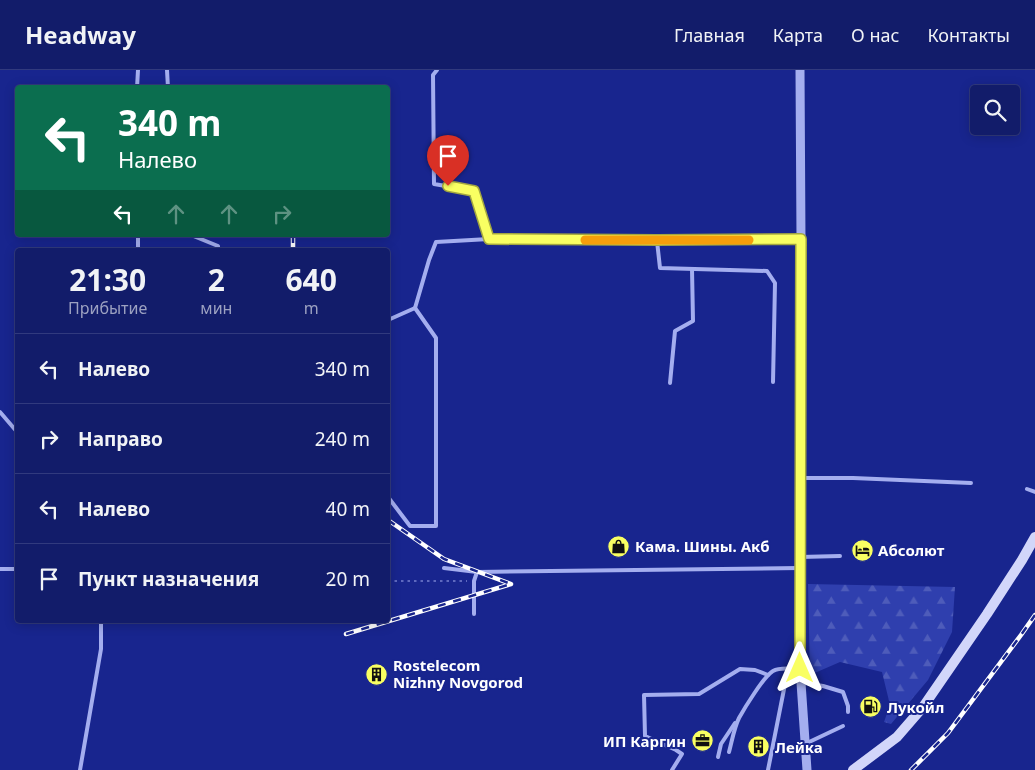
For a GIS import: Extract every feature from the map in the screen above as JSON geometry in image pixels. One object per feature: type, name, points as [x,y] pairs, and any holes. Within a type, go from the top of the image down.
[{"type":"main road","points":[[853,770],[897,737],[923,707],[987,614],[1022,560],[1035,536]]},
{"type":"street","points":[[800,70],[800,682],[807,770]]},
{"type":"lane","points":[[137,85],[138,70]]},
{"type":"lane","points":[[167,70],[168,85]]},
{"type":"lane","points":[[437,70],[433,75],[434,184],[474,191],[489,239]]},
{"type":"lane","points":[[196,237],[218,246],[218,248]]},
{"type":"lane","points":[[390,319],[415,308],[436,242],[489,239],[801,239]]},
{"type":"lane","points":[[657,240],[660,268],[767,271],[776,283],[773,382]]},
{"type":"lane","points":[[670,383],[675,331],[693,321],[692,268]]},
{"type":"lane","points":[[390,500],[410,526],[436,526],[436,338],[415,308]]},
{"type":"lane","points":[[0,412],[15,429]]},
{"type":"lane","points":[[801,478],[853,478],[971,483]]},
{"type":"lane","points":[[1028,489],[1035,492]]},
{"type":"lane","points":[[800,557],[840,556]]},
{"type":"lane","points":[[444,568],[477,572],[800,568]]},
{"type":"lane","points":[[0,569],[15,569]]},
{"type":"lane","points":[[474,614],[474,581],[477,572]]},
{"type":"lane","points":[[80,770],[101,649],[101,623]]},
{"type":"lane","points":[[718,757],[720,744],[768,675],[773,671],[800,668]]},
{"type":"lane","points":[[672,770],[682,754],[645,736],[644,695],[699,694],[740,669],[755,670],[768,675]]},
{"type":"lane","points":[[768,770],[788,669]]},
{"type":"lane","points":[[800,682],[843,692],[848,712]]},
{"type":"lane","points":[[729,752],[738,719]]},
{"type":"lane","points":[[805,744],[844,726]]},
{"type":"path","points":[[390,581],[474,581]]},
{"type":"green space","points":[[808,584],[955,587],[952,632],[928,680],[891,724],[884,722],[890,705],[882,672],[840,662],[810,675]]},
{"type":"railway","points":[[293,237],[293,248]]},
{"type":"railway","points":[[390,521],[444,559],[511,584],[390,621]]},
{"type":"railway","points":[[911,770],[948,733],[1035,615]]},
{"type":"railway","points":[[346,634],[382,623]]},
{"type":"slow traffic","points":[[585,240],[749,240]]},
{"type":"place","name":"Кама. Шины. Акб","points":[[619,546]]},
{"type":"place","name":"Абсолют","points":[[862,550]]},
{"type":"place","name":"Rostelecom Nizhny Novgorod","points":[[377,674]]},
{"type":"place","name":"Лукойл","points":[[871,707]]},
{"type":"place","name":"ИП Каргин","points":[[702,741]]},
{"type":"place","name":"Лейка","points":[[759,747]]},
{"type":"route","points":[[448,186],[474,191],[489,239],[801,239],[800,668]]}]
